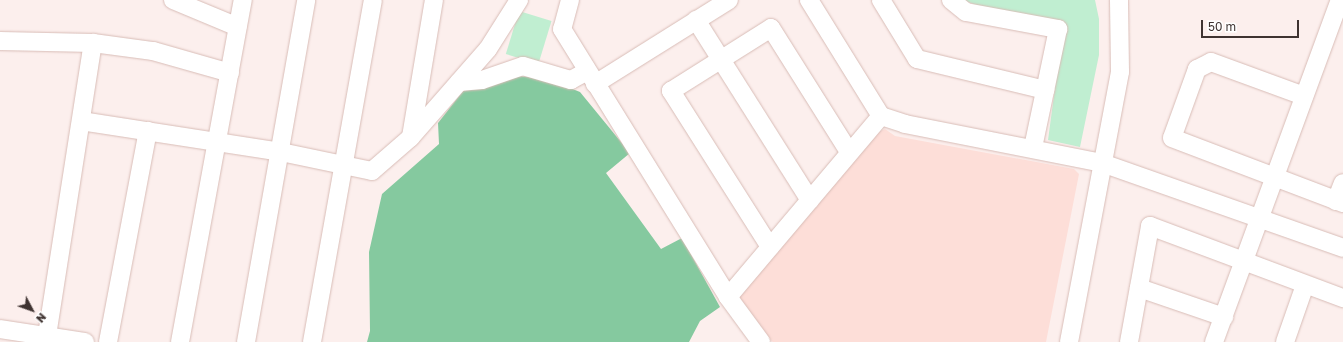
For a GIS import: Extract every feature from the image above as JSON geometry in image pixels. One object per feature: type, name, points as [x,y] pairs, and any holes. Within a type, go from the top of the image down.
[{"type":"street","points":[[173,0],[238,27]]},
{"type":"street","points":[[180,342],[243,0]]},
{"type":"street","points":[[246,342],[281,152],[306,0]]},
{"type":"street","points":[[312,342],[373,0]]},
{"type":"street","points":[[410,138],[434,0]]},
{"type":"street","points":[[81,121],[281,152],[344,163],[372,171],[410,138],[496,39],[519,0]]},
{"type":"street","points":[[570,0],[562,29],[728,297],[761,342]]},
{"type":"street","points":[[459,82],[482,80],[523,66],[571,80],[591,77],[696,20],[729,0]]},
{"type":"street","points":[[809,0],[881,116],[905,124],[1033,148],[1102,163],[1260,216],[1343,248]]},
{"type":"street","points":[[881,0],[917,59],[1045,90]]},
{"type":"street","points":[[951,0],[966,12],[1058,29],[1033,148]]},
{"type":"street","points":[[1069,342],[1120,72],[1120,0]]},
{"type":"street","points":[[1214,342],[1340,0]]},
{"type":"street","points":[[696,20],[810,200]]},
{"type":"street","points":[[770,247],[671,91],[771,28],[849,152]]},
{"type":"street","points":[[1,45],[93,43],[153,51],[230,73]]},
{"type":"street","points":[[47,339],[93,43]]},
{"type":"street","points":[[1304,96],[1211,62],[1197,69],[1172,138],[1340,202],[1343,183]]},
{"type":"street","points":[[728,297],[881,116]]},
{"type":"street","points":[[108,342],[148,131]]},
{"type":"street","points":[[1129,342],[1150,226],[1343,298]]},
{"type":"street","points":[[1285,342],[1305,284]]},
{"type":"street","points":[[1139,288],[1224,317]]},
{"type":"street","points":[[0,329],[47,339],[85,342]]},
{"type":"shaded area","points":[[885,129],[895,136],[1074,169],[1079,174],[1046,342],[773,342],[765,335],[738,295],[878,132]]},
{"type":"green space","points":[[963,0],[1095,0],[1099,19],[1099,55],[1080,147],[1048,140],[1064,21],[981,7]]},
{"type":"green space","points":[[519,11],[552,21],[538,64],[506,54]]},
{"type":"green space","points":[[516,76],[545,78],[580,92],[630,153],[606,173],[661,249],[682,238],[720,307],[700,321],[689,342],[367,342],[370,331],[369,252],[382,194],[439,144],[438,123],[463,91]]}]
